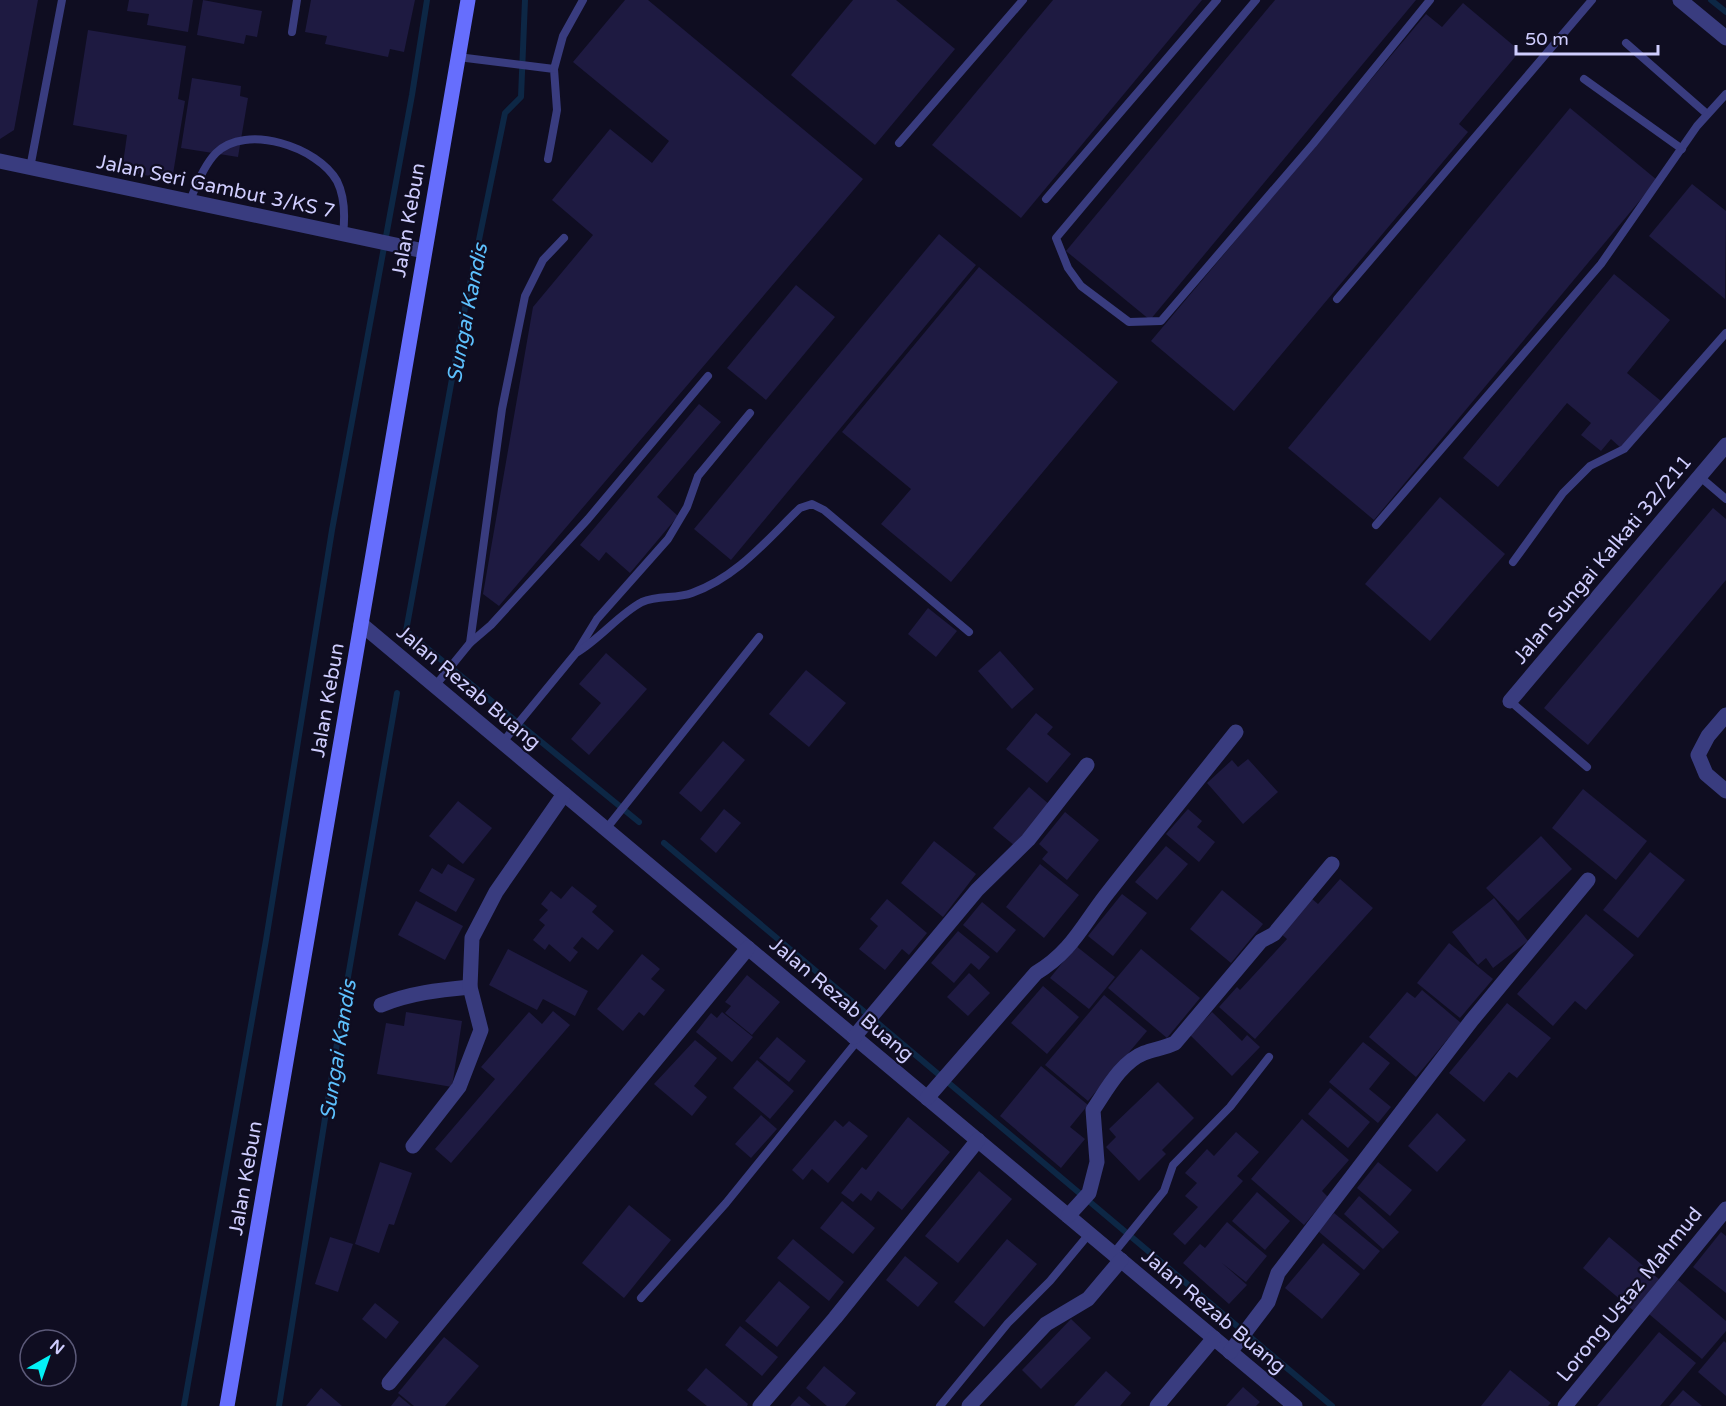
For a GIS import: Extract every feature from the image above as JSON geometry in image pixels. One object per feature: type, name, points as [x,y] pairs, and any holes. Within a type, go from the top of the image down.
[{"type":"main road","name":"Jalan Kebun","points":[[227,1406],[468,0]]},
{"type":"street","points":[[1680,0],[1726,38]]},
{"type":"street","name":"Jalan Seri Gambut 3/KS 7","points":[[0,161],[424,251]]},
{"type":"street","name":"Jalan Sungai Kalkati 32/211","points":[[1510,701],[1726,445]]},
{"type":"street","name":"Jalan Rezab Buang","points":[[361,624],[748,948],[931,1093],[978,1140],[1072,1213],[1089,1234],[1118,1252],[1214,1338],[1233,1348],[1295,1406]]},
{"type":"street","points":[[1726,715],[1708,736],[1698,755],[1706,774],[1726,790]]},
{"type":"street","points":[[931,1093],[1036,973],[1057,961],[1074,941],[1094,911],[1236,732]]},
{"type":"street","points":[[857,1035],[874,1011],[977,890],[1028,840],[1087,765]]},
{"type":"street","points":[[413,1146],[459,1087],[481,1030],[470,987],[472,938],[496,892],[564,794]]},
{"type":"street","points":[[1072,1213],[1089,1193],[1097,1162],[1093,1110],[1111,1084],[1124,1068],[1143,1053],[1161,1050],[1175,1043],[1261,941],[1274,933],[1332,864]]},
{"type":"street","points":[[1233,1348],[1268,1302],[1278,1273],[1472,1020],[1588,880]]},
{"type":"street","points":[[389,1383],[748,948]]},
{"type":"street","points":[[381,1005],[399,998],[428,992],[470,987]]},
{"type":"street","points":[[760,1406],[835,1318],[978,1140]]},
{"type":"street","name":"Lorong Ustaz Mahmud","points":[[1565,1406],[1726,1209]]},
{"type":"street","points":[[969,1406],[1046,1324],[1088,1299],[1118,1252]]},
{"type":"street","points":[[1157,1406],[1214,1338]]},
{"type":"lane","points":[[30,168],[62,0]]},
{"type":"lane","points":[[292,32],[297,0]]},
{"type":"lane","points":[[548,159],[557,110],[554,69],[563,36],[582,0]]},
{"type":"lane","points":[[899,143],[1023,0]]},
{"type":"lane","points":[[1046,199],[1217,0]]},
{"type":"lane","points":[[1256,0],[1056,238],[1068,268],[1081,286],[1129,322],[1161,321],[1313,144],[1430,0]]},
{"type":"lane","points":[[1336,299],[1592,0]]},
{"type":"lane","points":[[1626,43],[1707,114]]},
{"type":"lane","points":[[458,57],[554,69]]},
{"type":"lane","points":[[1584,79],[1682,149]]},
{"type":"lane","points":[[1376,525],[1600,264],[1707,114],[1726,94]]},
{"type":"lane","points":[[190,201],[198,182],[216,153],[237,140],[277,141],[311,155],[336,180],[345,213],[343,234]]},
{"type":"lane","points":[[470,643],[502,410],[525,296],[543,260],[564,238]]},
{"type":"lane","points":[[1513,562],[1563,493],[1590,466],[1624,449],[1726,333]]},
{"type":"lane","points":[[435,686],[470,643],[491,625],[588,519],[708,376]]},
{"type":"lane","points":[[502,743],[576,652],[597,619],[668,539],[687,507],[698,476],[750,413]]},
{"type":"lane","points":[[1699,476],[1726,499]]},
{"type":"lane","points":[[576,652],[592,643],[642,603],[695,592],[736,572],[800,508],[812,504],[824,510],[969,632]]},
{"type":"lane","points":[[606,829],[759,638]]},
{"type":"lane","points":[[1510,701],[1587,767]]},
{"type":"lane","points":[[641,1298],[726,1203],[857,1035]]},
{"type":"lane","points":[[1118,1252],[1133,1229],[1164,1191],[1173,1165],[1230,1107],[1269,1058]]},
{"type":"lane","points":[[940,1406],[1008,1323],[1050,1281],[1089,1234]]},
{"type":"building","points":[[0,0],[38,0],[14,130],[0,139]]},
{"type":"building","points":[[129,0],[193,0],[188,32],[147,25],[149,14],[127,11]]},
{"type":"building","points":[[203,0],[262,11],[257,37],[246,35],[244,44],[197,35]]},
{"type":"building","points":[[311,0],[415,0],[404,52],[390,49],[388,57],[325,44],[327,36],[305,32]]},
{"type":"building","points":[[625,0],[648,0],[863,179],[499,606],[483,594],[533,307],[593,235],[552,200],[610,129],[652,163],[669,141],[573,62]]},
{"type":"building","points":[[853,0],[896,0],[955,49],[875,145],[791,75]]},
{"type":"building","points":[[1053,0],[1202,0],[1021,218],[932,145]]},
{"type":"building","points":[[1275,0],[1416,0],[1150,320],[1066,251]]},
{"type":"building","points":[[1463,3],[1520,51],[1459,124],[1468,132],[1234,411],[1151,341],[1426,14],[1442,27]]},
{"type":"building","points":[[88,30],[186,46],[178,99],[185,101],[172,180],[122,171],[127,135],[73,125]]},
{"type":"building","points":[[192,78],[241,86],[240,96],[248,98],[238,157],[181,148]]},
{"type":"building","points":[[1570,108],[1657,180],[1374,520],[1288,448]]},
{"type":"building","points":[[1692,184],[1726,211],[1725,299],[1649,236]]},
{"type":"building","points":[[939,234],[976,265],[731,560],[694,529]]},
{"type":"building","points":[[979,267],[1118,382],[951,582],[881,524],[911,489],[842,432]]},
{"type":"building","points":[[1614,274],[1670,320],[1627,373],[1661,401],[1622,449],[1611,439],[1601,451],[1581,435],[1591,423],[1567,403],[1498,487],[1463,458]]},
{"type":"building","points":[[796,285],[835,317],[766,400],[727,368]]},
{"type":"building","points":[[699,404],[721,422],[657,497],[678,516],[630,573],[606,552],[599,561],[580,545]]},
{"type":"building","points":[[1440,497],[1505,554],[1430,641],[1365,584]]},
{"type":"building","points":[[1713,508],[1726,519],[1726,580],[1588,745],[1544,708]]},
{"type":"building","points":[[928,608],[957,631],[936,657],[908,634]]},
{"type":"building","points":[[1000,651],[1034,689],[1012,709],[978,671]]},
{"type":"building","points":[[606,653],[647,689],[589,755],[571,739],[601,703],[579,684]]},
{"type":"building","points":[[806,670],[846,703],[809,747],[769,714]]},
{"type":"building","points":[[1036,713],[1053,727],[1047,734],[1071,754],[1047,783],[1006,749]]},
{"type":"building","points":[[723,741],[745,760],[701,812],[679,793]]},
{"type":"building","points":[[1248,759],[1278,792],[1243,824],[1207,783],[1232,760],[1238,767]]},
{"type":"building","points":[[1029,787],[1050,805],[1015,846],[993,828]]},
{"type":"building","points":[[1583,789],[1647,841],[1616,880],[1552,828]]},
{"type":"building","points":[[458,801],[492,828],[463,864],[429,836]]},
{"type":"building","points":[[724,809],[741,823],[716,853],[700,839]]},
{"type":"building","points":[[1188,809],[1202,821],[1197,827],[1215,842],[1199,862],[1166,834]]},
{"type":"building","points":[[1065,812],[1099,840],[1067,880],[1042,859],[1048,852],[1039,844]]},
{"type":"building","points":[[1541,836],[1572,869],[1518,921],[1486,888]]},
{"type":"building","points":[[934,841],[976,874],[943,917],[901,883]]},
{"type":"building","points":[[1166,846],[1188,864],[1157,900],[1135,882]]},
{"type":"building","points":[[1650,852],[1685,880],[1638,938],[1603,910]]},
{"type":"building","points":[[448,864],[475,879],[456,912],[419,891],[432,868],[442,874]]},
{"type":"building","points":[[1040,864],[1079,895],[1044,938],[1006,907]]},
{"type":"building","points":[[1340,879],[1373,908],[1255,1039],[1219,1007],[1237,987],[1240,990],[1287,939],[1280,933],[1311,898],[1318,904]]},
{"type":"building","points":[[572,886],[597,906],[592,912],[614,931],[598,950],[582,937],[573,948],[578,952],[570,962],[549,944],[545,950],[533,940],[545,925],[539,920],[548,910],[541,904],[551,891],[561,899]]},
{"type":"building","points":[[1222,890],[1263,924],[1231,963],[1190,929]]},
{"type":"building","points":[[1122,894],[1147,913],[1113,956],[1088,936]]},
{"type":"building","points":[[1494,898],[1528,941],[1493,968],[1486,958],[1478,965],[1452,932]]},
{"type":"building","points":[[887,899],[927,933],[909,955],[902,949],[885,970],[859,949],[878,926],[870,919]]},
{"type":"building","points":[[416,901],[463,926],[445,960],[398,935]]},
{"type":"building","points":[[982,902],[1016,930],[997,953],[963,925]]},
{"type":"building","points":[[1586,914],[1634,955],[1586,1010],[1575,1001],[1553,1026],[1517,994]]},
{"type":"building","points":[[958,931],[990,957],[979,970],[971,963],[954,983],[931,963]]},
{"type":"building","points":[[1449,943],[1493,979],[1460,1018],[1417,983]]},
{"type":"building","points":[[1076,946],[1115,977],[1089,1009],[1050,978]]},
{"type":"building","points":[[508,949],[588,991],[575,1016],[543,999],[537,1010],[489,985]]},
{"type":"building","points":[[1141,949],[1200,998],[1167,1038],[1108,988]]},
{"type":"building","points":[[642,954],[660,969],[651,979],[665,990],[644,1016],[639,1012],[623,1031],[597,1009]]},
{"type":"building","points":[[969,973],[990,993],[968,1016],[947,997]]},
{"type":"building","points":[[747,975],[780,1002],[752,1035],[725,1013],[731,1006],[725,1002]]},
{"type":"building","points":[[1043,986],[1079,1017],[1047,1054],[1011,1023]]},
{"type":"building","points":[[1422,990],[1461,1023],[1416,1077],[1369,1037],[1407,992],[1415,998]]},
{"type":"building","points":[[1104,995],[1147,1031],[1088,1101],[1045,1065]]},
{"type":"building","points":[[1507,1003],[1551,1038],[1517,1078],[1509,1072],[1484,1102],[1449,1073]]},
{"type":"building","points":[[553,1011],[570,1025],[451,1163],[435,1149],[495,1079],[481,1067],[529,1012],[542,1024]]},
{"type":"building","points":[[406,1012],[462,1021],[452,1087],[377,1074],[386,1023],[404,1026]]},
{"type":"building","points":[[722,1012],[753,1037],[732,1062],[696,1032],[711,1013],[717,1018]]},
{"type":"building","points":[[1212,1012],[1242,1041],[1247,1035],[1260,1047],[1232,1076],[1190,1035]]},
{"type":"building","points":[[777,1037],[806,1061],[789,1082],[759,1058]]},
{"type":"building","points":[[695,1040],[717,1058],[694,1086],[707,1097],[692,1116],[654,1084]]},
{"type":"building","points":[[1363,1042],[1390,1063],[1369,1089],[1391,1107],[1378,1123],[1329,1082]]},
{"type":"building","points":[[757,1060],[794,1091],[770,1119],[733,1088]]},
{"type":"building","points":[[1041,1066],[1088,1105],[1070,1127],[1085,1139],[1061,1168],[1000,1116]]},
{"type":"building","points":[[1158,1082],[1194,1118],[1162,1150],[1166,1154],[1139,1181],[1106,1147],[1116,1137],[1109,1129]]},
{"type":"building","points":[[1330,1088],[1370,1122],[1348,1148],[1308,1114]]},
{"type":"building","points":[[1437,1113],[1466,1140],[1437,1172],[1408,1146]]},
{"type":"building","points":[[761,1115],[777,1129],[751,1158],[735,1144]]},
{"type":"building","points":[[908,1117],[950,1152],[902,1210],[878,1191],[871,1201],[861,1193],[853,1202],[841,1193],[862,1167],[866,1170]]},
{"type":"building","points":[[1302,1119],[1349,1160],[1322,1191],[1328,1197],[1304,1225],[1251,1179]]},
{"type":"building","points":[[835,1120],[843,1127],[849,1121],[868,1136],[828,1183],[812,1169],[803,1180],[792,1170]]},
{"type":"building","points":[[1236,1132],[1259,1152],[1237,1176],[1243,1181],[1185,1245],[1173,1234],[1198,1207],[1185,1196],[1197,1183],[1185,1173],[1207,1149],[1214,1156]]},
{"type":"building","points":[[380,1162],[412,1173],[394,1225],[389,1224],[379,1253],[355,1244]]},
{"type":"building","points":[[1378,1162],[1412,1190],[1390,1216],[1357,1188]]},
{"type":"building","points":[[979,1171],[1012,1199],[958,1263],[925,1236]]},
{"type":"building","points":[[1257,1192],[1290,1221],[1265,1250],[1232,1221]]},
{"type":"building","points":[[1359,1196],[1399,1232],[1383,1249],[1344,1214]]},
{"type":"building","points":[[842,1201],[875,1228],[853,1254],[820,1228]]},
{"type":"building","points":[[629,1205],[671,1240],[624,1298],[582,1263]]},
{"type":"building","points":[[1334,1213],[1380,1251],[1364,1270],[1318,1231]]},
{"type":"building","points":[[1227,1222],[1267,1256],[1246,1282],[1222,1263],[1247,1285],[1229,1304],[1183,1263],[1200,1244],[1205,1248]]},
{"type":"building","points":[[1721,1232],[1726,1236],[1726,1293],[1693,1267]]},
{"type":"building","points":[[330,1237],[353,1244],[338,1292],[315,1284]]},
{"type":"building","points":[[1609,1237],[1660,1280],[1634,1311],[1583,1268]]},
{"type":"building","points":[[793,1239],[844,1282],[829,1301],[777,1258]]},
{"type":"building","points":[[1007,1239],[1037,1264],[984,1327],[954,1302]]},
{"type":"building","points":[[1323,1243],[1360,1274],[1322,1319],[1285,1288]]},
{"type":"building","points":[[905,1256],[938,1283],[918,1307],[886,1280]]},
{"type":"building","points":[[1678,1280],[1726,1321],[1726,1331],[1702,1359],[1649,1314]]},
{"type":"building","points":[[779,1281],[810,1307],[777,1347],[745,1321]]},
{"type":"building","points":[[375,1303],[399,1322],[386,1339],[362,1319]]},
{"type":"building","points":[[1071,1319],[1091,1338],[1041,1389],[1022,1370]]},
{"type":"building","points":[[740,1326],[778,1357],[762,1376],[725,1345]]},
{"type":"building","points":[[1659,1332],[1696,1363],[1660,1406],[1597,1406]]},
{"type":"building","points":[[444,1337],[479,1366],[445,1406],[414,1406],[398,1393]]},
{"type":"building","points":[[1724,1341],[1726,1343],[1726,1396],[1698,1372]]},
{"type":"building","points":[[824,1366],[856,1393],[845,1406],[827,1406],[806,1388]]},
{"type":"building","points":[[706,1368],[748,1404],[747,1406],[707,1406],[687,1390]]},
{"type":"building","points":[[1510,1370],[1551,1403],[1548,1406],[1481,1406]]},
{"type":"building","points":[[1106,1371],[1131,1393],[1120,1406],[1074,1406]]},
{"type":"building","points":[[1243,1387],[1260,1402],[1256,1406],[1226,1406]]},
{"type":"building","points":[[321,1388],[342,1406],[306,1406]]},
{"type":"building","points":[[1683,1390],[1702,1406],[1669,1406]]},
{"type":"building","points":[[399,1396],[411,1406],[391,1406]]},
{"type":"building","points":[[799,1396],[811,1406],[790,1406]]},
{"type":"waterway","points":[[184,1406],[266,940],[332,530],[412,95],[427,0]]},
{"type":"waterway","name":"Sungai Kandis","points":[[525,0],[521,97],[505,113],[464,313],[406,631],[639,822]]},
{"type":"waterway","points":[[1711,0],[1726,12]]},
{"type":"waterway","name":"Sungai Kandis","points":[[279,1406],[343,1006],[397,693]]},
{"type":"waterway","points":[[664,843],[1332,1406]]}]
